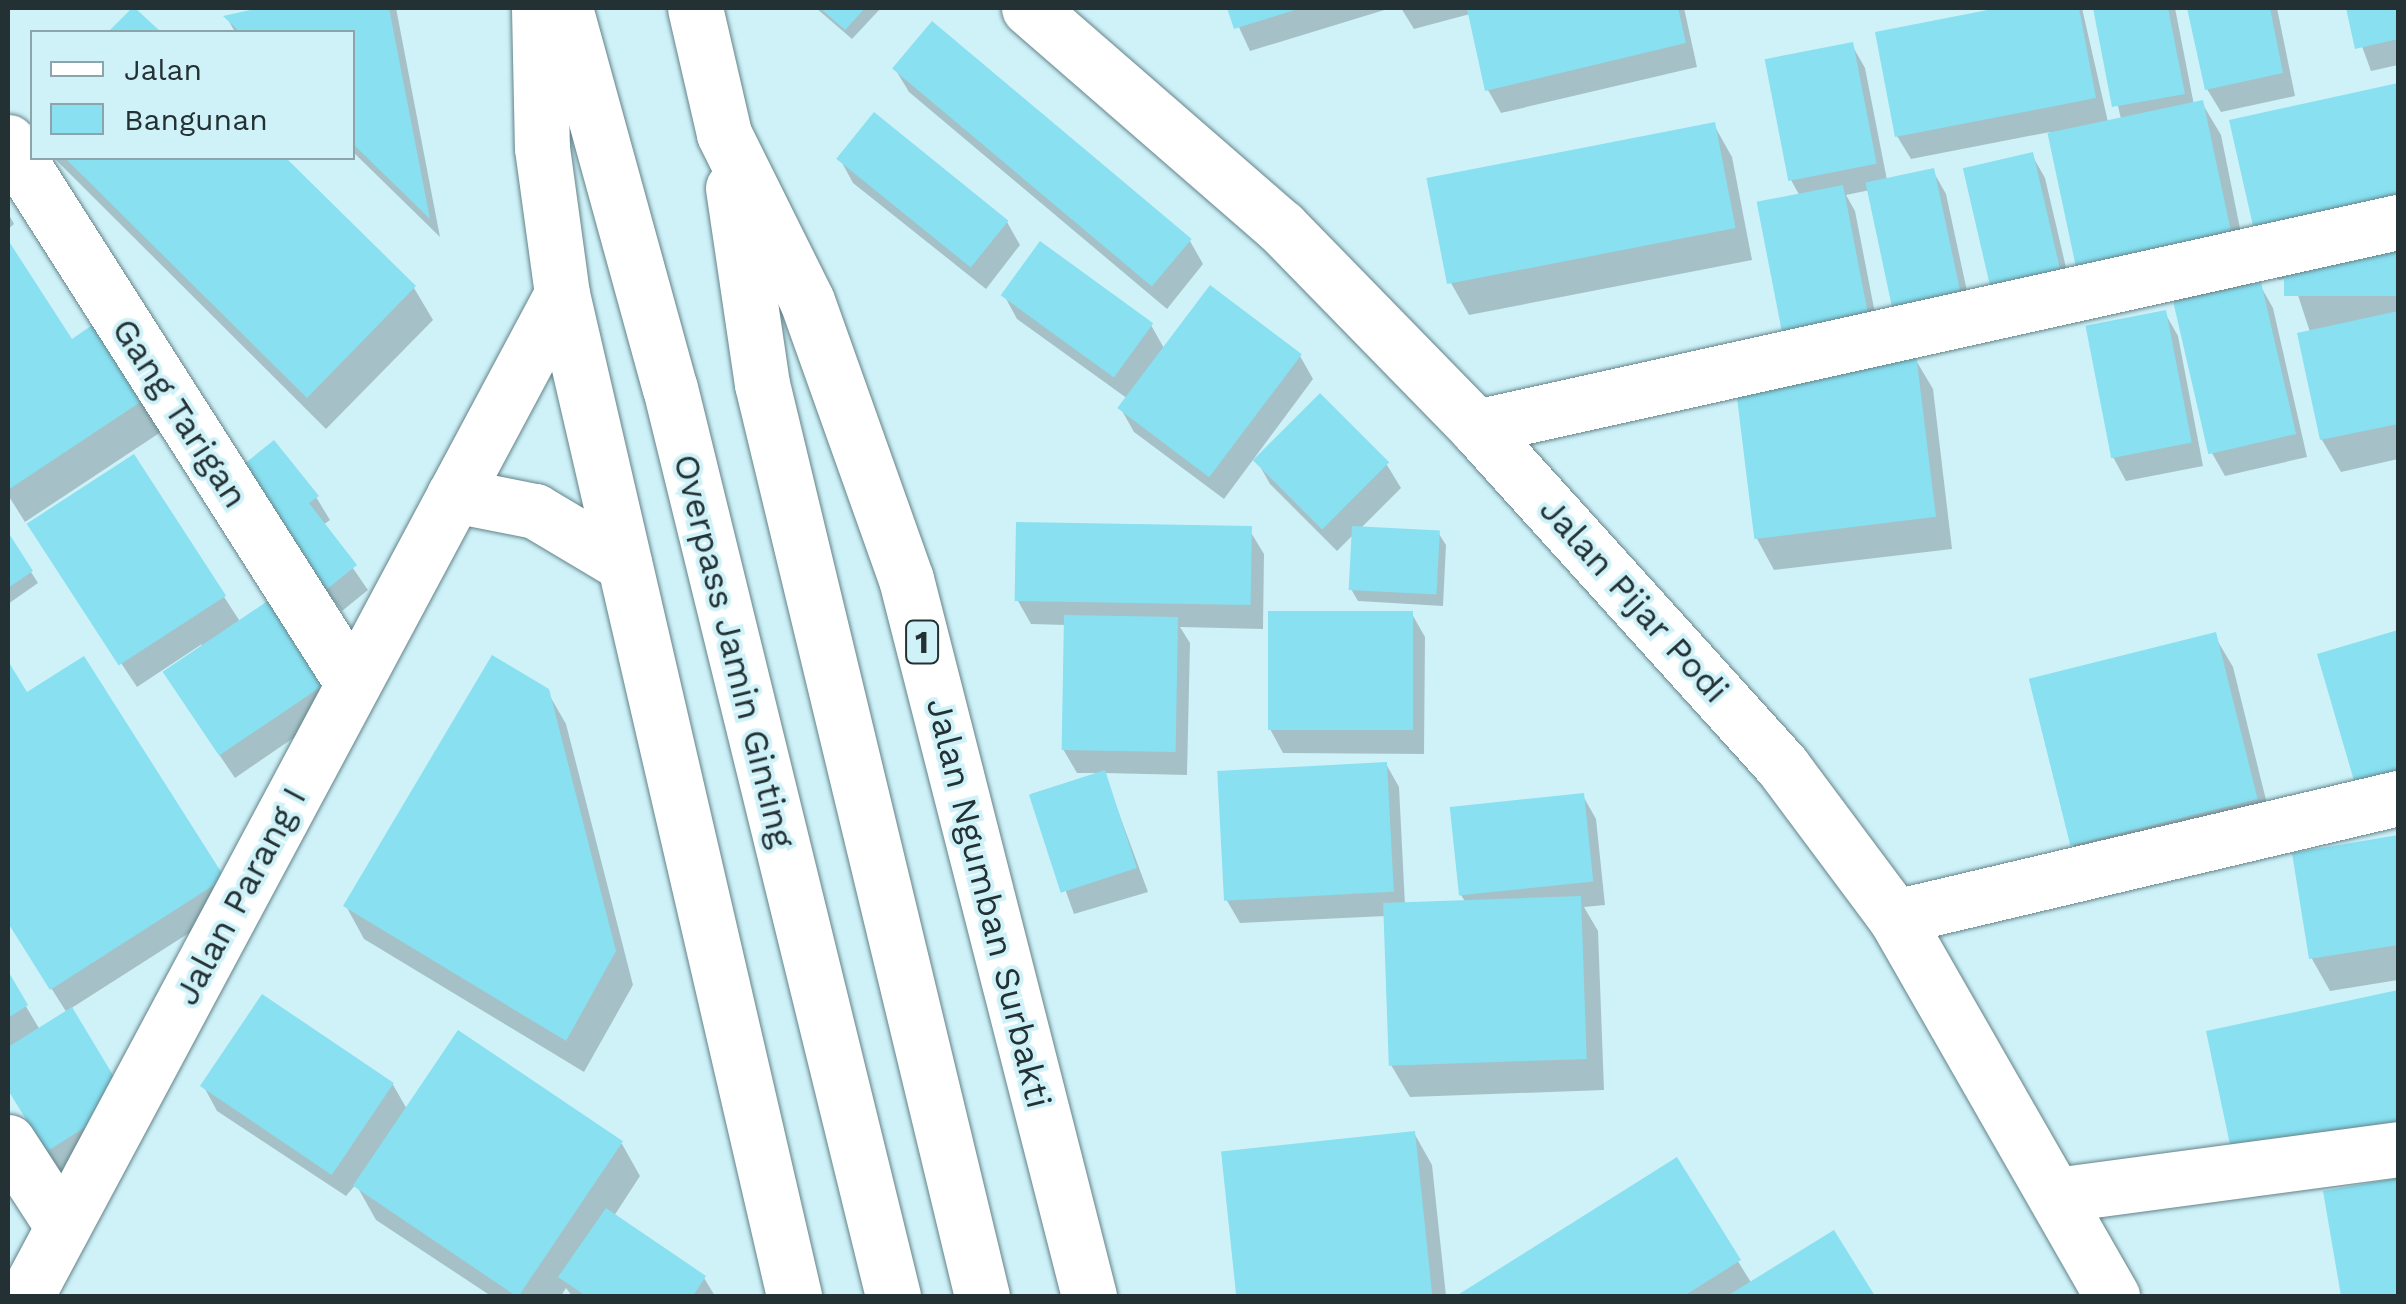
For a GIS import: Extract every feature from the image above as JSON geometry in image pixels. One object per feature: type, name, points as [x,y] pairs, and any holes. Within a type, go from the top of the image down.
[{"type":"main road","points":[[539,8],[542,148],[562,294],[794,1296]]},
{"type":"main road","name":"Overpass Jamin Ginting","points":[[566,8],[666,370],[893,1296]]},
{"type":"main road","name":"Jalan Ngumban Surbakti","points":[[695,8],[728,155],[806,301],[906,579],[1089,1296]]},
{"type":"main road","name":"Jalan Pijar Podi","points":[[1029,8],[1281,227],[1476,427],[1783,767],[1896,917],[2112,1296]]},
{"type":"main road","name":"Gang Tarigan","points":[[8,142],[354,684]]},
{"type":"main road","name":"1","points":[[728,155],[762,384],[982,1296]]},
{"type":"main road","points":[[1476,427],[2398,222]]},
{"type":"main road","name":"Jalan Parang I","points":[[26,1296],[562,294]]},
{"type":"main road","points":[[454,495],[535,511],[624,564]]},
{"type":"main road","points":[[1896,917],[2398,798]]},
{"type":"main road","points":[[8,1142],[63,1227]]},
{"type":"main road","points":[[2055,1194],[2398,1149]]},
{"type":"building","points":[[135,8],[159,30],[110,30]]},
{"type":"building","points":[[259,8],[389,8],[430,219],[355,146],[355,30],[238,30],[223,16]]},
{"type":"building","points":[[820,8],[865,8],[845,30]]},
{"type":"building","points":[[1227,8],[1301,8],[1234,29]]},
{"type":"building","points":[[1678,8],[1686,43],[1485,91],[1467,9]]},
{"type":"building","points":[[1998,8],[2079,8],[2096,98],[1895,137],[1875,32]]},
{"type":"building","points":[[2093,8],[2168,8],[2185,94],[2112,107]]},
{"type":"building","points":[[2187,8],[2270,8],[2283,73],[2205,90]]},
{"type":"building","points":[[2346,8],[2398,8],[2398,39],[2355,49]]},
{"type":"building","points":[[932,21],[1192,239],[1152,286],[892,68]]},
{"type":"building","points":[[1853,42],[1877,164],[1788,181],[1765,59]]},
{"type":"building","points":[[2398,83],[2398,217],[2258,248],[2229,120]]},
{"type":"building","points":[[2203,100],[2235,253],[2080,286],[2047,133]]},
{"type":"building","points":[[874,112],[1008,221],[971,268],[836,159]]},
{"type":"building","points":[[1715,122],[1736,228],[1447,284],[1426,178]]},
{"type":"building","points":[[2033,152],[2060,270],[1990,286],[1963,168]]},
{"type":"building","points":[[67,160],[288,160],[416,286],[307,398]]},
{"type":"building","points":[[1934,168],[1963,305],[1895,319],[1866,183]]},
{"type":"building","points":[[1843,185],[1870,321],[1783,338],[1757,202]]},
{"type":"building","points":[[8,240],[72,339],[104,317],[154,393],[8,490]]},
{"type":"building","points":[[1040,241],[1153,323],[1114,377],[1001,295]]},
{"type":"building","points":[[2284,243],[2398,243],[2398,296],[2284,296]]},
{"type":"building","points":[[2261,282],[2296,434],[2208,454],[2173,302]]},
{"type":"building","points":[[1210,285],[1302,354],[1209,477],[1117,408]]},
{"type":"building","points":[[2166,310],[2192,443],[2111,458],[2086,326]]},
{"type":"building","points":[[2398,311],[2398,424],[2320,440],[2297,333]]},
{"type":"building","points":[[1916,354],[1936,517],[1754,539],[1734,376]]},
{"type":"building","points":[[1320,393],[1389,462],[1322,529],[1253,460]]},
{"type":"building","points":[[274,440],[319,496],[309,503],[357,565],[327,589],[234,472]]},
{"type":"building","points":[[134,454],[226,596],[119,665],[27,524]]},
{"type":"building","points":[[1016,522],[1252,526],[1251,605],[1015,601]]},
{"type":"building","points":[[1352,526],[1440,531],[1437,595],[1349,590]]},
{"type":"building","points":[[8,532],[33,571],[8,588]]},
{"type":"building","points":[[272,598],[328,682],[219,756],[163,672]]},
{"type":"building","points":[[1268,611],[1413,611],[1413,730],[1268,730]]},
{"type":"building","points":[[1064,615],[1178,617],[1176,752],[1062,750]]},
{"type":"building","points":[[2398,630],[2398,771],[2355,784],[2317,654]]},
{"type":"building","points":[[2216,632],[2258,799],[2070,846],[2029,679]]},
{"type":"building","points":[[492,655],[549,689],[616,951],[566,1041],[343,906]]},
{"type":"building","points":[[84,656],[225,878],[50,990],[8,923],[8,661],[27,692]]},
{"type":"building","points":[[1387,762],[1394,892],[1224,901],[1217,771]]},
{"type":"building","points":[[1105,770],[1137,868],[1061,893],[1029,795]]},
{"type":"building","points":[[1584,793],[1593,882],[1459,896],[1450,807]]},
{"type":"building","points":[[2398,835],[2398,945],[2309,959],[2292,853]]},
{"type":"building","points":[[1581,896],[1587,1059],[1389,1066],[1383,903]]},
{"type":"building","points":[[8,971],[28,1005],[8,1018]]},
{"type":"building","points":[[2398,990],[2398,1124],[2233,1159],[2206,1031]]},
{"type":"building","points":[[262,994],[394,1083],[332,1175],[200,1086]]},
{"type":"building","points":[[72,1007],[128,1100],[46,1152],[8,1090],[8,1047]]},
{"type":"building","points":[[458,1030],[623,1141],[519,1296],[353,1186]]},
{"type":"building","points":[[1415,1131],[1432,1296],[1236,1296],[1221,1151]]},
{"type":"building","points":[[1677,1157],[1741,1260],[1684,1296],[1456,1296]]},
{"type":"building","points":[[2398,1178],[2398,1296],[2341,1296],[2323,1191]]},
{"type":"building","points":[[606,1208],[706,1276],[693,1296],[586,1296],[558,1277]]},
{"type":"building","points":[[1834,1230],[1875,1296],[1727,1296]]}]
